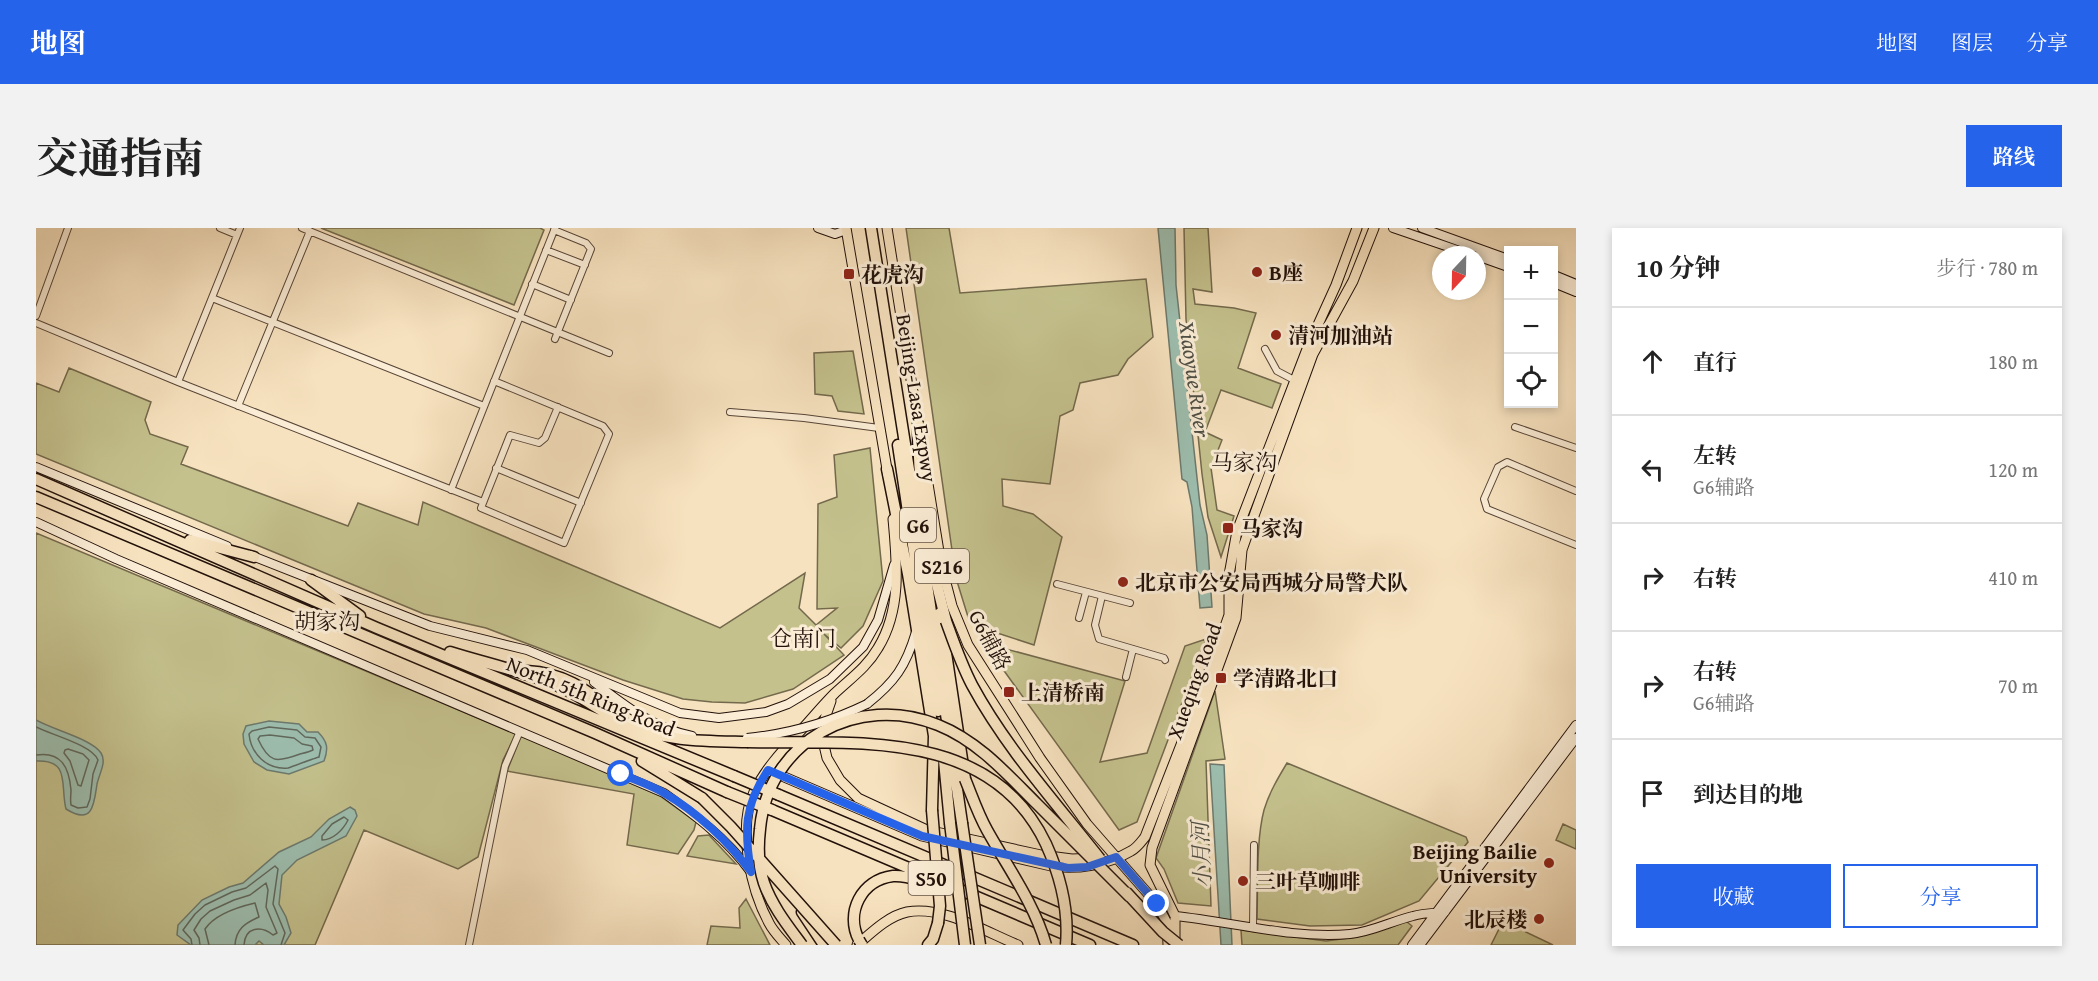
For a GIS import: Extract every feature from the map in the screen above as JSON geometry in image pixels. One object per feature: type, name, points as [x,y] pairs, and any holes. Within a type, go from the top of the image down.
[{"type":"highway","name":"Beijing-Lasa Expwy","points":[[864,228],[943,739],[950,823],[965,945]]},
{"type":"highway","name":"Beijing-Lasa Expwy","points":[[871,228],[981,945]]},
{"type":"highway","points":[[918,424],[918,465],[965,779],[986,828],[1031,904],[1046,945]]},
{"type":"highway","points":[[887,469],[908,574],[933,736],[932,810],[940,906],[938,923],[933,939],[928,945]]},
{"type":"highway","name":"North 5th Ring Road","points":[[36,478],[382,630],[1133,945]]},
{"type":"highway","name":"North 5th Ring Road","points":[[36,496],[1090,945]]},
{"type":"highway","points":[[157,532],[254,557]]},
{"type":"highway","points":[[311,580],[382,630],[512,670],[543,672],[561,677],[582,687],[627,720],[665,737],[692,740],[866,744],[926,751],[958,761],[987,776],[1008,793],[1028,814],[1043,837],[1054,860],[1066,911],[1066,945]]},
{"type":"highway","points":[[935,581],[958,655],[988,711],[1045,790],[1130,897]]},
{"type":"highway","points":[[802,945],[782,917],[764,882],[759,859],[759,841],[766,799],[785,761],[801,746],[835,725],[856,717],[876,714],[915,717],[939,725],[969,741],[994,762],[1177,945]]},
{"type":"highway","points":[[595,734],[702,798],[731,826],[836,945]]},
{"type":"highway","points":[[859,943],[853,923],[855,906],[859,898],[875,882],[895,876],[927,882],[1014,914]]},
{"type":"highway","points":[[792,897],[824,945]]},
{"type":"main road","name":"G6辅路","points":[[887,228],[941,564],[952,606],[968,645],[1047,768],[1087,824],[1157,904],[1167,923],[1168,945]]},
{"type":"main road","name":"Xueqing Road","points":[[1133,850],[1145,837],[1202,691],[1229,615],[1229,575],[1238,531],[1307,349],[1336,285],[1357,228]]},
{"type":"main road","name":"Xueqing Road","points":[[1150,865],[1152,848],[1236,618],[1242,550],[1312,354],[1353,281],[1374,228]]},
{"type":"main road","name":"S216","points":[[786,945],[770,925],[760,904],[751,872],[746,827],[753,793],[768,770],[834,693],[866,666],[879,647],[887,629],[896,587],[897,556],[887,469],[845,229]]},
{"type":"main road","points":[[834,693],[823,724],[825,750],[840,780],[858,798],[927,830],[1041,855],[1072,859],[1116,857]]},
{"type":"main road","points":[[768,770],[922,836],[1068,868],[1087,867],[1133,850],[1144,856],[1150,865],[1176,916],[1177,945]]},
{"type":"main road","points":[[859,943],[890,920],[906,912],[924,911],[944,914],[1018,945]]},
{"type":"street","points":[[36,316],[68,228]]},
{"type":"street","points":[[178,382],[238,231],[220,228]]},
{"type":"street","points":[[302,228],[519,317],[556,336],[609,353]]},
{"type":"street","points":[[818,228],[835,234],[845,229]]},
{"type":"street","points":[[1394,228],[1446,246]]},
{"type":"street","points":[[1422,228],[1504,257]]},
{"type":"street","points":[[451,490],[554,229],[589,245],[591,249],[556,336]]},
{"type":"street","points":[[238,406],[310,231]]},
{"type":"street","points":[[546,250],[585,265]]},
{"type":"street","points":[[1486,259],[1504,265]]},
{"type":"street","points":[[1558,277],[1576,284]]},
{"type":"street","points":[[532,284],[571,300]]},
{"type":"street","points":[[1558,285],[1576,292]]},
{"type":"street","points":[[212,298],[484,406]]},
{"type":"street","points":[[36,323],[178,382],[483,502]]},
{"type":"street","points":[[1264,349],[1276,371],[1296,381]]},
{"type":"street","points":[[494,381],[558,407],[603,426],[609,434],[564,543],[481,508],[510,435],[539,443],[545,438],[558,407]]},
{"type":"street","points":[[730,412],[804,418],[879,428]]},
{"type":"street","points":[[1515,427],[1576,448]]},
{"type":"street","points":[[1576,489],[1508,462],[1498,467],[1484,499],[1487,509],[1576,545]]},
{"type":"street","points":[[36,467],[254,557],[430,626],[527,650],[680,713],[719,717],[766,712],[788,704],[831,679],[863,647],[878,620],[897,556]]},
{"type":"street","points":[[496,468],[581,503]]},
{"type":"street","points":[[36,522],[116,559],[664,793],[704,822],[737,853],[751,872]]},
{"type":"street","points":[[1057,584],[1130,603]]},
{"type":"street","points":[[1079,618],[1086,592]]},
{"type":"street","points":[[1102,596],[1095,625],[1098,639],[1166,660]]},
{"type":"street","points":[[584,674],[635,713],[673,732],[746,740],[789,731],[867,704],[884,691],[898,675],[909,657],[916,631]]},
{"type":"street","points":[[1126,676],[1133,649]]},
{"type":"street","points":[[1420,945],[1440,913],[1576,725]]},
{"type":"street","points":[[469,945],[506,766],[520,731]]},
{"type":"street","points":[[1412,945],[1440,913],[1576,738]]},
{"type":"street","points":[[1253,927],[1254,845]]},
{"type":"street","points":[[1176,916],[1322,935],[1352,934],[1413,916],[1440,913]]},
{"type":"shaded area","points":[[321,228],[540,228],[544,230],[514,305]]},
{"type":"shaded area","points":[[906,228],[949,228],[960,293],[1146,279],[1153,337],[1128,359],[1118,375],[1080,383],[1073,410],[1060,416],[1050,484],[1002,479],[1003,506],[1033,514],[1062,537],[1034,645],[985,629],[969,620],[956,578]]},
{"type":"shaded area","points":[[1184,228],[1208,228],[1212,292],[1193,289],[1195,304],[1256,313],[1238,368],[1281,384],[1272,408],[1221,390],[1205,432],[1222,440],[1211,468],[1217,510],[1234,516],[1221,557],[1208,517],[1202,474],[1186,319]]},
{"type":"shaded area","points":[[853,351],[864,414],[838,411],[832,396],[815,394],[814,353]]},
{"type":"shaded area","points":[[69,368],[151,402],[145,420],[150,434],[188,447],[181,464],[348,526],[358,503],[418,525],[423,502],[720,628],[805,573],[799,608],[816,625],[837,608],[817,609],[818,504],[837,497],[834,455],[870,448],[883,581],[863,626],[841,648],[824,634],[844,655],[793,689],[745,703],[683,699],[623,680],[486,628],[424,614],[36,454],[36,383],[59,392]]},
{"type":"shaded area","points":[[36,533],[516,734],[503,760],[478,857],[458,869],[364,830],[315,945],[36,945]]},
{"type":"shaded area","points":[[1206,639],[1137,822],[1119,830],[984,643],[1125,681],[1100,762],[1147,753],[1185,646]]},
{"type":"shaded area","points":[[1215,691],[1225,759],[1206,761],[1211,906],[1178,903],[1164,869],[1156,858]]},
{"type":"shaded area","points":[[523,735],[660,796],[696,822],[694,830],[678,854],[627,845],[634,794],[507,771]]},
{"type":"shaded area","points":[[1287,763],[1466,837],[1468,842],[1419,901],[1362,925],[1310,926],[1257,919],[1261,822],[1268,798]]},
{"type":"shaded area","points":[[1563,824],[1576,830],[1576,849],[1556,840]]},
{"type":"shaded area","points":[[709,835],[736,864],[687,856],[698,836]]},
{"type":"shaded area","points":[[746,899],[770,945],[707,945],[711,926],[740,928],[739,908]]},
{"type":"shaded area","points":[[1406,921],[1412,926],[1398,945],[1242,945],[1241,930],[1326,941],[1357,937]]},
{"type":"shaded area","points":[[1503,921],[1553,945],[1491,945]]},
{"type":"water","points":[[1158,228],[1175,228],[1176,285],[1200,505],[1207,535],[1212,607],[1200,608],[1192,507],[1187,482],[1182,479]]},
{"type":"water","points":[[36,720],[89,743],[101,753],[102,768],[95,799],[87,814],[75,814],[66,809],[59,769],[55,764],[36,761]]},
{"type":"water","points":[[269,721],[299,724],[307,732],[318,732],[326,745],[324,761],[289,774],[267,770],[254,762],[244,744],[243,734],[246,726]]},
{"type":"water","points":[[1210,764],[1224,765],[1232,945],[1221,945]]},
{"type":"water","points":[[350,807],[355,810],[357,816],[346,836],[297,860],[282,875],[279,904],[291,933],[284,945],[264,945],[259,941],[255,945],[191,945],[177,935],[178,925],[202,900],[243,883],[279,852],[311,837],[329,819]]},
{"type":"place","name":"B座","points":[[1257,272]]},
{"type":"place","name":"花虎沟","points":[[849,274]]},
{"type":"place","name":"清河加油站","points":[[1276,335]]},
{"type":"place","name":"马家沟","points":[[1228,528]]},
{"type":"place","name":"北京市公安局西城分局警犬队","points":[[1123,582]]},
{"type":"place","name":"学清路北口","points":[[1221,678]]},
{"type":"place","name":"上清桥南","points":[[1009,692]]},
{"type":"place","name":"Beijing Bailie University","points":[[1549,863]]},
{"type":"place","name":"三叶草咖啡","points":[[1243,881]]},
{"type":"place","name":"北辰楼","points":[[1539,919]]},
{"type":"district","name":"马家沟","points":[[1244,462]]},
{"type":"district","name":"胡家沟","points":[[327,621]]},
{"type":"district","name":"仓南门","points":[[803,638]]},
{"type":"route","points":[[621,774],[664,793],[704,822],[737,853],[751,872],[746,827],[748,814],[753,793],[768,770],[922,836],[1068,868],[1087,867],[1116,857],[1157,904]]},
{"type":"water label","name":"Xiaoyue River","points":[[1195,379]]},
{"type":"water label","name":"小月河","points":[[1201,855]]}]
